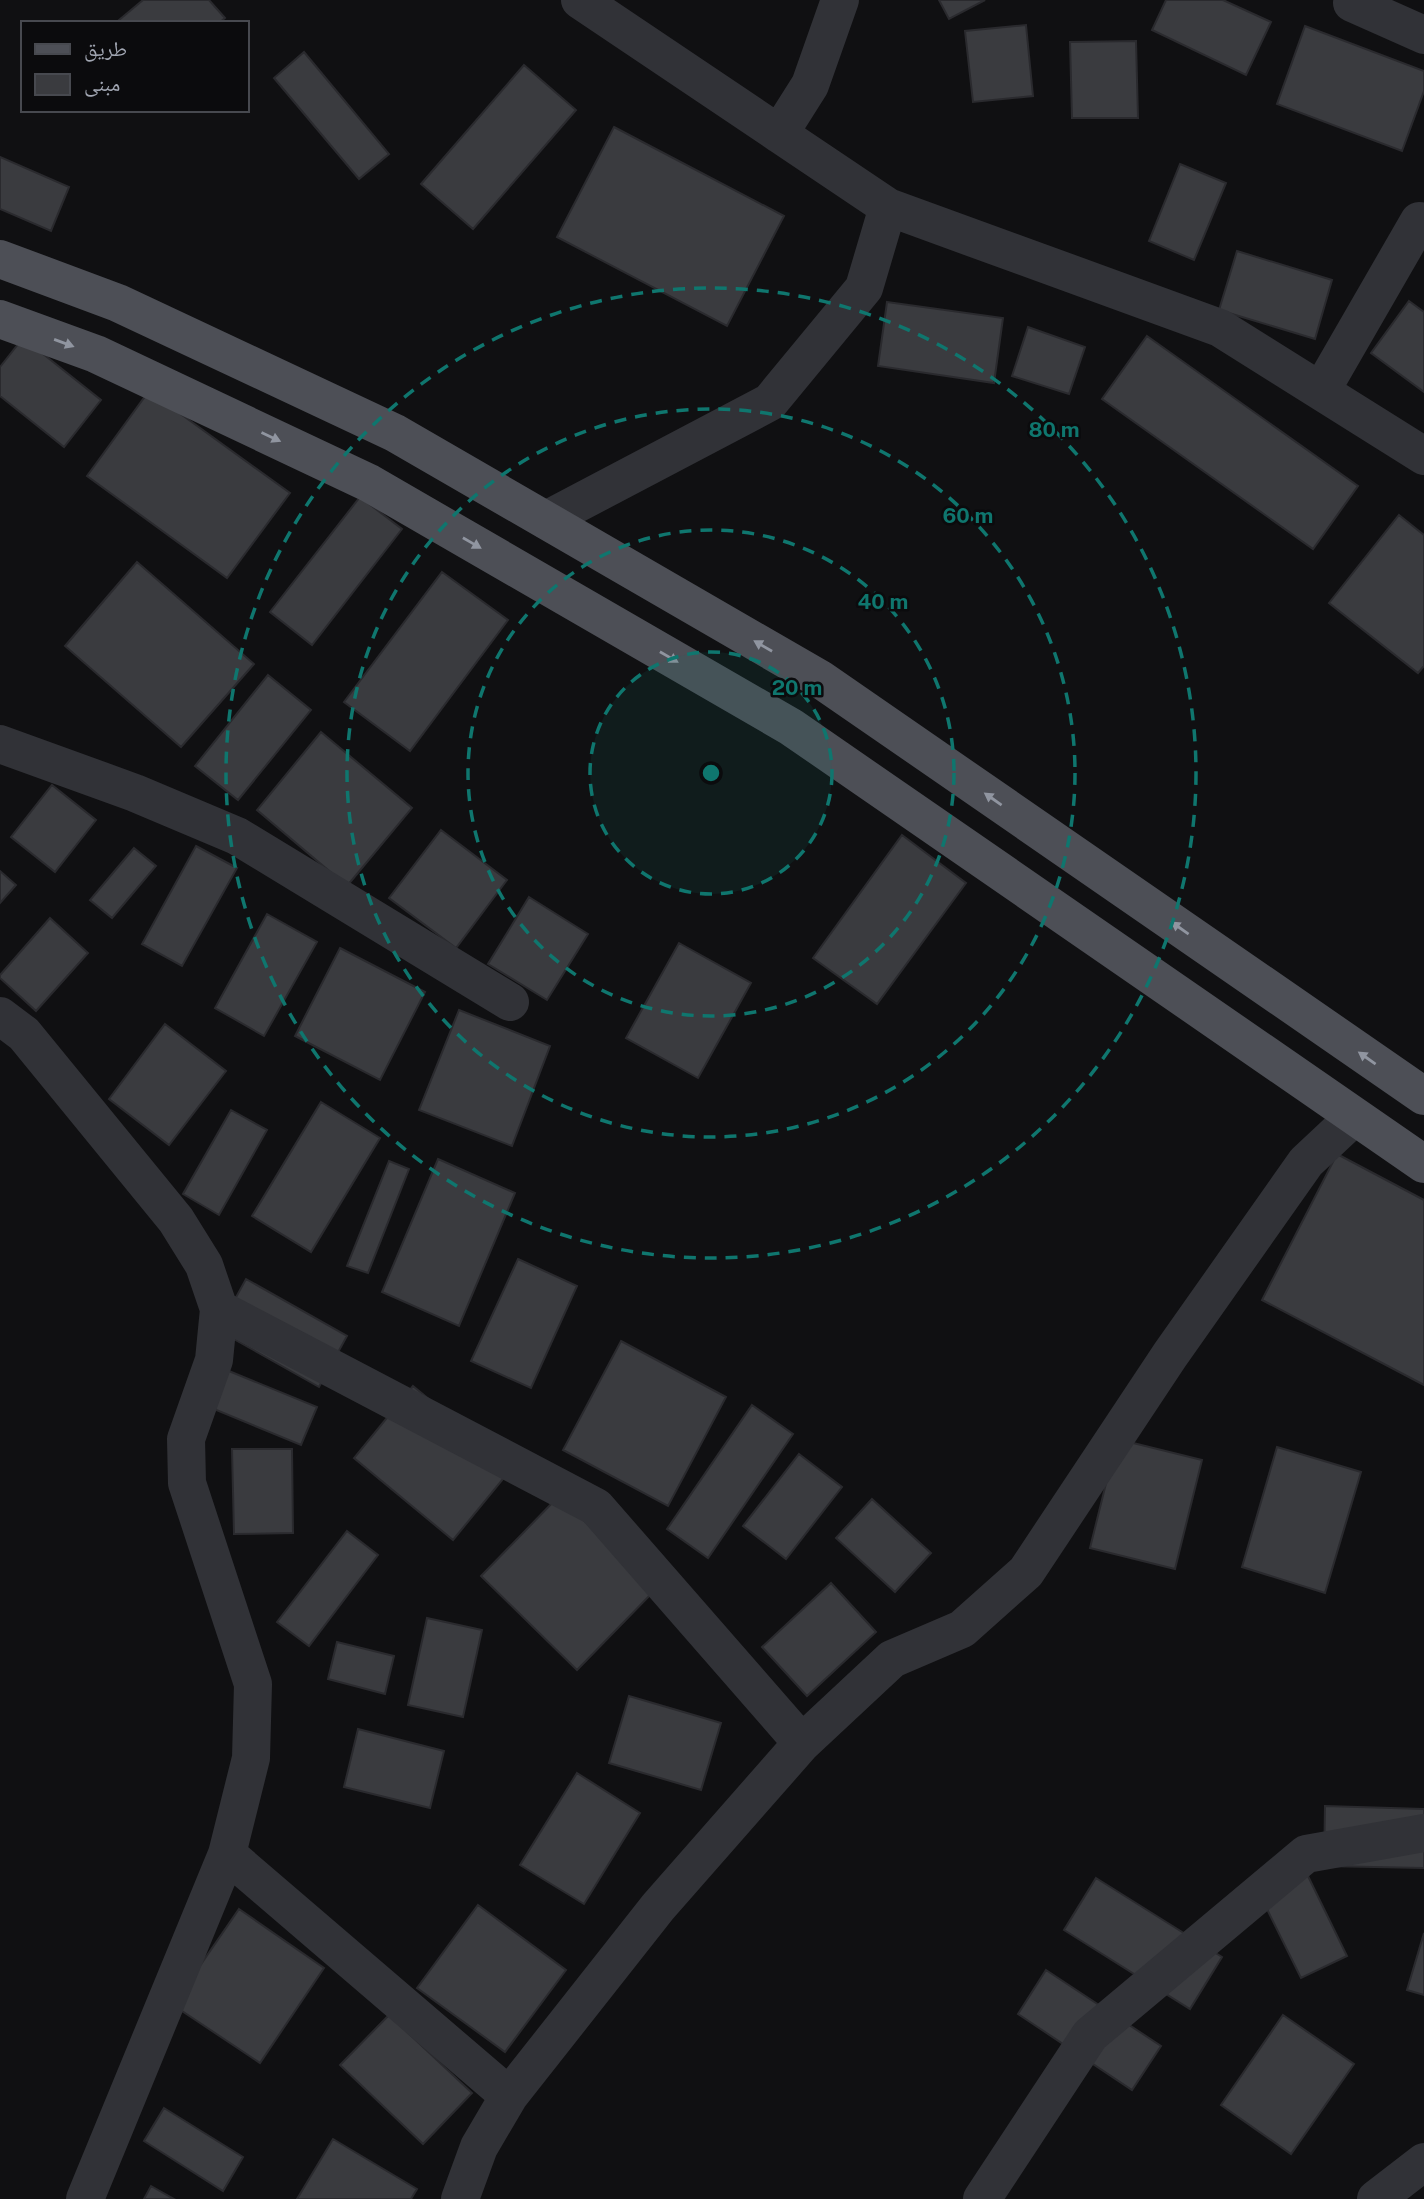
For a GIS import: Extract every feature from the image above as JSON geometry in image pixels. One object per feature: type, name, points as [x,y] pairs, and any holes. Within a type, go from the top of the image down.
[{"type":"main road","points":[[0,259],[118,303],[395,433],[820,679],[1424,1096]]},
{"type":"main road","points":[[0,319],[96,355],[369,483],[791,727],[1424,1164]]},
{"type":"street","points":[[580,0],[888,207],[1220,328],[1424,456]]},
{"type":"street","points":[[779,134],[810,85],[840,0]]},
{"type":"street","points":[[1352,3],[1424,35]]},
{"type":"street","points":[[546,520],[770,402],[864,288],[888,207]]},
{"type":"street","points":[[1321,391],[1419,220],[1424,222]]},
{"type":"street","points":[[0,744],[135,793],[237,836],[510,1002]]},
{"type":"street","points":[[0,1016],[24,1034],[176,1220],[204,1265],[219,1308],[215,1360],[186,1439],[187,1483],[253,1684],[251,1758],[227,1854],[85,2199]]},
{"type":"street","points":[[460,2199],[479,2147],[509,2096],[657,1907],[802,1743],[892,1659],[962,1629],[1026,1572],[1170,1355],[1306,1162],[1354,1117]]},
{"type":"street","points":[[219,1308],[596,1507],[802,1743]]},
{"type":"street","points":[[982,2199],[1090,2035],[1306,1854],[1424,1833]]},
{"type":"street","points":[[227,1854],[509,2096]]},
{"type":"street","points":[[1376,2199],[1424,2162]]},
{"type":"building","points":[[143,0],[209,0],[225,18],[221,21],[119,20]]},
{"type":"building","points":[[939,0],[985,0],[949,19]]},
{"type":"building","points":[[1166,0],[1223,0],[1271,22],[1246,75],[1152,30]]},
{"type":"building","points":[[1026,25],[1033,96],[973,102],[965,31]]},
{"type":"building","points":[[1305,26],[1424,71],[1424,91],[1402,151],[1277,104]]},
{"type":"building","points":[[1136,41],[1138,118],[1072,118],[1070,42]]},
{"type":"building","points":[[304,52],[389,154],[359,179],[274,78]]},
{"type":"building","points":[[524,65],[576,110],[473,229],[421,184]]},
{"type":"building","points":[[614,127],[784,216],[727,326],[557,237]]},
{"type":"building","points":[[0,157],[69,187],[51,231],[0,209]]},
{"type":"building","points":[[1180,164],[1226,183],[1194,260],[1149,241]]},
{"type":"building","points":[[1237,251],[1332,280],[1315,339],[1219,310]]},
{"type":"building","points":[[1409,301],[1424,312],[1424,392],[1371,353]]},
{"type":"building","points":[[887,302],[1003,318],[994,383],[878,366]]},
{"type":"building","points":[[1028,327],[1085,347],[1069,394],[1012,376]]},
{"type":"building","points":[[1147,336],[1358,486],[1313,549],[1102,399]]},
{"type":"building","points":[[23,338],[101,400],[64,447],[0,396],[0,367]]},
{"type":"building","points":[[149,391],[290,493],[227,578],[87,476]]},
{"type":"building","points":[[360,497],[402,529],[312,645],[270,612]]},
{"type":"building","points":[[1399,515],[1424,535],[1424,666],[1418,673],[1329,603]]},
{"type":"building","points":[[137,562],[254,664],[181,747],[65,646]]},
{"type":"building","points":[[442,572],[508,620],[410,751],[344,702]]},
{"type":"building","points":[[268,675],[311,710],[238,800],[195,766]]},
{"type":"building","points":[[321,732],[412,808],[347,886],[257,810]]},
{"type":"building","points":[[52,785],[96,820],[55,872],[11,837]]},
{"type":"building","points":[[441,830],[507,880],[456,948],[389,898]]},
{"type":"building","points":[[902,835],[966,883],[877,1004],[813,958]]},
{"type":"building","points":[[196,846],[237,868],[182,966],[142,944]]},
{"type":"building","points":[[134,848],[156,866],[112,918],[90,900]]},
{"type":"building","points":[[0,871],[16,885],[0,903]]},
{"type":"building","points":[[529,897],[588,934],[547,1000],[488,964]]},
{"type":"building","points":[[267,914],[317,942],[264,1036],[215,1008]]},
{"type":"building","points":[[50,918],[88,953],[36,1011],[0,978],[0,975]]},
{"type":"building","points":[[679,943],[751,983],[698,1078],[626,1038]]},
{"type":"building","points":[[340,948],[425,992],[380,1080],[295,1036]]},
{"type":"building","points":[[459,1010],[550,1046],[512,1146],[419,1110]]},
{"type":"building","points":[[165,1024],[226,1071],[169,1145],[109,1099]]},
{"type":"building","points":[[321,1102],[380,1138],[311,1252],[252,1216]]},
{"type":"building","points":[[231,1110],[267,1130],[219,1215],[183,1194]]},
{"type":"building","points":[[1337,1154],[1424,1200],[1424,1385],[1262,1300]]},
{"type":"building","points":[[438,1159],[515,1193],[459,1326],[382,1292]]},
{"type":"building","points":[[389,1161],[409,1169],[368,1273],[347,1266]]},
{"type":"building","points":[[518,1259],[577,1286],[531,1388],[471,1361]]},
{"type":"building","points":[[246,1279],[347,1336],[319,1387],[218,1330]]},
{"type":"building","points":[[621,1341],[726,1397],[668,1506],[563,1450]]},
{"type":"building","points":[[224,1369],[317,1407],[301,1445],[209,1407]]},
{"type":"building","points":[[413,1386],[512,1468],[453,1540],[354,1458]]},
{"type":"building","points":[[752,1405],[793,1434],[708,1558],[667,1529]]},
{"type":"building","points":[[1117,1439],[1202,1460],[1175,1569],[1090,1548]]},
{"type":"building","points":[[1277,1447],[1361,1472],[1325,1593],[1242,1567]]},
{"type":"building","points":[[232,1449],[292,1449],[293,1533],[234,1534]]},
{"type":"building","points":[[799,1454],[842,1487],[786,1559],[743,1526]]},
{"type":"building","points":[[559,1496],[655,1590],[577,1670],[481,1576]]},
{"type":"building","points":[[872,1499],[931,1553],[895,1592],[836,1538]]},
{"type":"building","points":[[347,1531],[378,1555],[309,1646],[277,1622]]},
{"type":"building","points":[[831,1583],[876,1632],[807,1696],[762,1647]]},
{"type":"building","points":[[427,1618],[482,1630],[463,1717],[408,1705]]},
{"type":"building","points":[[337,1642],[394,1656],[385,1694],[328,1679]]},
{"type":"building","points":[[629,1696],[721,1723],[701,1790],[609,1763]]},
{"type":"building","points":[[358,1729],[444,1751],[430,1808],[344,1787]]},
{"type":"building","points":[[577,1773],[640,1813],[584,1904],[520,1865]]},
{"type":"building","points":[[1325,1806],[1424,1809],[1424,1868],[1324,1866]]},
{"type":"building","points":[[1306,1872],[1347,1956],[1301,1978],[1260,1895]]},
{"type":"building","points":[[1096,1878],[1222,1957],[1190,2009],[1064,1930]]},
{"type":"building","points":[[478,1905],[566,1970],[505,2052],[417,1988]]},
{"type":"building","points":[[239,1909],[324,1968],[260,2063],[173,2005]]},
{"type":"building","points":[[1424,1933],[1424,1995],[1407,1990]]},
{"type":"building","points":[[1046,1970],[1161,2046],[1132,2090],[1018,2014]]},
{"type":"building","points":[[389,2015],[472,2093],[423,2144],[340,2065]]},
{"type":"building","points":[[1283,2015],[1354,2064],[1291,2154],[1221,2105]]},
{"type":"building","points":[[164,2108],[243,2157],[223,2191],[144,2141]]},
{"type":"building","points":[[333,2139],[417,2189],[411,2199],[297,2199]]},
{"type":"building","points":[[151,2186],[174,2199],[144,2199]]}]
